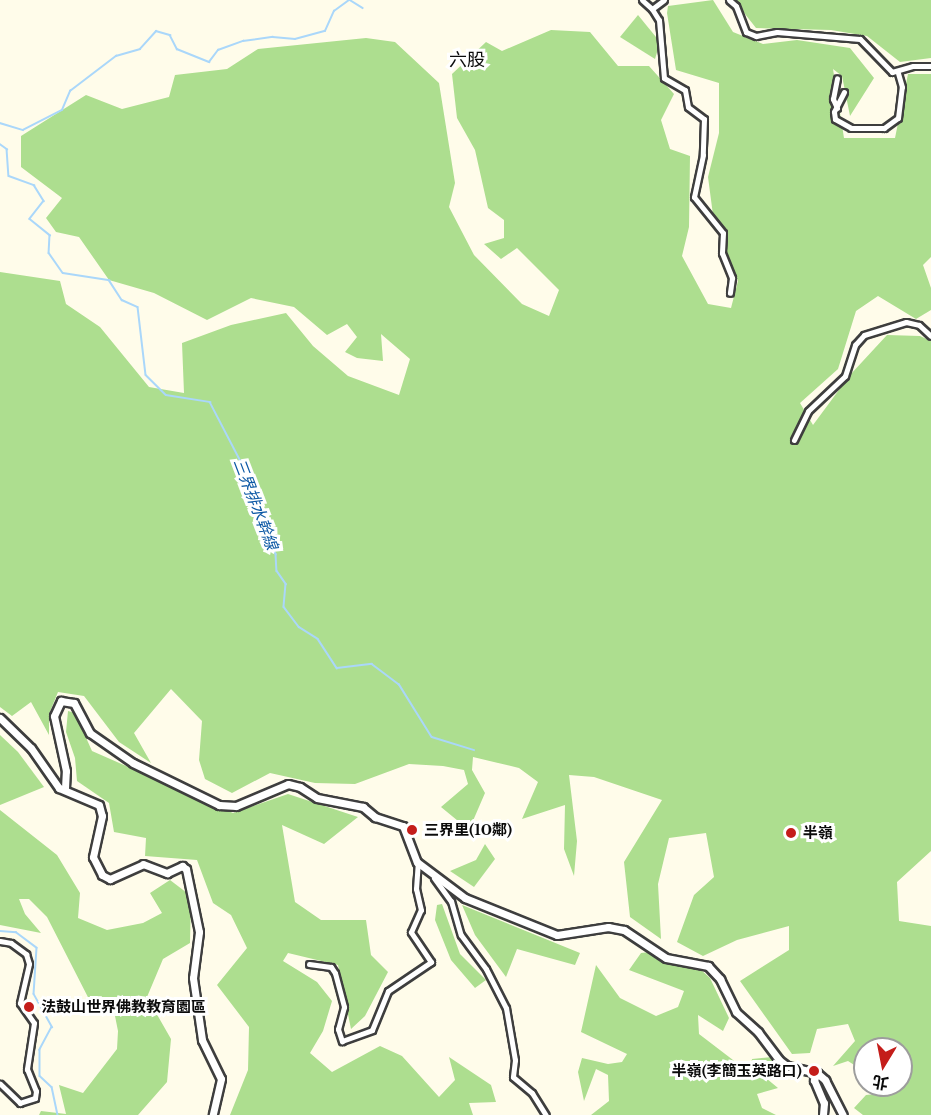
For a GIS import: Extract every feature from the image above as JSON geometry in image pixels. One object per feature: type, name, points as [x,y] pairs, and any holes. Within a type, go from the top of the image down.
[{"type":"street","points":[[642,0],[659,20],[664,78],[685,90],[687,107],[704,119],[703,155],[694,197],[723,233],[722,253],[732,278],[730,293]]},
{"type":"street","points":[[652,9],[664,0]]},
{"type":"street","points":[[729,0],[736,6],[746,32],[756,36],[777,32],[860,39],[870,46],[886,70],[898,73],[913,66],[931,66]]},
{"type":"street","points":[[844,92],[835,119],[851,128],[892,125],[900,108],[902,87],[898,73]]},
{"type":"street","points":[[837,78],[833,99],[837,108]]},
{"type":"street","points":[[794,440],[808,411],[846,376],[855,345],[864,335],[906,322],[919,325],[931,336]]},
{"type":"street","points":[[65,788],[66,771],[54,716],[61,701],[74,703],[90,733],[133,764],[219,805],[236,806],[277,787],[300,787],[317,798],[354,804],[375,817],[397,822],[408,835],[418,862],[417,889],[421,910],[411,932],[431,963],[388,991],[372,1030],[342,1041],[339,1029],[344,1007],[335,973],[331,967],[309,964]]},
{"type":"street","points":[[0,718],[31,748],[56,784],[99,805],[102,816],[93,857],[102,875],[110,879],[143,864],[166,873],[182,866],[186,869],[199,932],[193,978],[202,1040],[221,1079],[213,1115]]},
{"type":"street","points":[[418,862],[451,900],[461,935],[486,969],[506,1008],[515,1060],[513,1077],[532,1093],[546,1115]]},
{"type":"street","points":[[434,878],[465,898],[548,933],[569,935],[608,927],[637,935],[666,958],[708,966],[720,980],[736,1012],[758,1032],[779,1060],[787,1066],[816,1076],[833,1090],[843,1115]]},
{"type":"street","points":[[0,941],[11,943],[26,954],[29,964],[20,1003],[34,1023],[27,1069],[36,1090],[35,1098],[20,1103],[0,1084]]},
{"type":"street","points":[[816,1076],[824,1103],[823,1115]]},
{"type":"green space","points":[[713,0],[733,32],[763,44],[797,40],[850,48],[874,78],[850,116],[842,76],[833,69],[844,138],[895,138],[908,74],[931,74],[931,257],[923,265],[931,288],[931,310],[916,319],[878,296],[856,311],[838,369],[800,403],[813,425],[850,375],[887,335],[920,336],[931,341],[931,851],[897,882],[899,921],[931,926],[931,1115],[863,1115],[854,1108],[864,1097],[913,1097],[913,1037],[853,1037],[848,1024],[817,1029],[810,1053],[792,1054],[740,981],[789,950],[789,926],[737,940],[703,956],[677,942],[694,895],[714,877],[706,833],[669,838],[658,884],[661,939],[630,917],[624,862],[662,800],[594,777],[569,775],[577,841],[574,876],[564,849],[565,805],[522,819],[538,782],[519,768],[473,757],[472,770],[485,793],[469,830],[441,807],[468,784],[464,770],[443,766],[409,764],[355,784],[315,783],[270,773],[232,793],[205,779],[199,760],[202,721],[171,689],[134,733],[151,763],[119,742],[84,696],[58,692],[49,714],[49,735],[31,702],[12,716],[0,707],[0,272],[60,281],[66,304],[100,327],[149,387],[184,393],[182,343],[231,325],[286,313],[313,346],[348,376],[399,395],[410,359],[381,334],[383,361],[357,358],[345,352],[357,337],[347,324],[327,335],[294,307],[251,298],[207,320],[154,293],[109,280],[79,237],[56,232],[46,218],[62,198],[21,167],[21,136],[86,95],[122,109],[169,97],[175,75],[227,69],[258,49],[366,38],[395,42],[439,83],[455,183],[449,207],[474,255],[522,304],[549,316],[559,290],[517,248],[501,259],[484,244],[504,238],[504,220],[488,208],[475,150],[457,118],[452,74],[486,42],[502,51],[551,30],[590,32],[618,66],[649,66],[674,94],[661,120],[670,149],[690,156],[689,227],[682,256],[708,304],[731,308],[738,281],[713,215],[708,177],[719,133],[719,83],[676,70],[667,13],[668,6]]},
{"type":"green space","points":[[734,0],[931,0],[931,58],[900,62],[867,36],[831,30],[756,28]]},
{"type":"green space","points":[[638,15],[660,42],[655,59],[620,37]]},
{"type":"green space","points":[[68,711],[75,713],[92,751],[233,813],[288,794],[358,817],[324,844],[282,825],[295,902],[321,920],[366,920],[371,955],[388,972],[365,1016],[351,1029],[338,965],[288,953],[283,961],[317,982],[332,1001],[323,1031],[310,1053],[332,1072],[380,1046],[402,1056],[439,1097],[455,1080],[449,1057],[491,1085],[496,1102],[469,1103],[473,1115],[230,1115],[248,1070],[249,1027],[217,985],[247,948],[231,915],[213,903],[197,860],[145,856],[146,838],[114,832],[109,803],[77,781],[75,758],[66,732]]},
{"type":"green space","points":[[0,735],[18,752],[44,787],[0,805]]},
{"type":"green space","points":[[0,810],[57,855],[80,893],[78,918],[107,930],[143,923],[162,913],[150,893],[170,880],[191,896],[190,943],[163,959],[147,997],[171,1039],[167,1082],[138,1115],[39,1115],[41,1111],[66,1114],[59,1085],[83,1093],[117,1049],[118,1031],[112,1001],[93,1007],[47,917],[29,899],[19,899],[25,914],[41,933],[0,925]]},
{"type":"green space","points":[[485,844],[495,859],[474,887],[450,871],[476,860]]},
{"type":"green space","points":[[442,904],[460,954],[486,980],[475,988],[451,960],[435,920],[437,905]]},
{"type":"green space","points":[[462,905],[580,953],[575,965],[517,949],[506,977],[475,935]]},
{"type":"green space","points":[[650,952],[700,969],[710,978],[729,1018],[723,1031],[698,1015],[699,1034],[750,1073],[752,1059],[772,1057],[790,1076],[785,1078],[767,1066],[760,1073],[778,1088],[757,1094],[762,1108],[776,1115],[591,1115],[609,1101],[608,1075],[596,1069],[584,1101],[578,1072],[582,1058],[608,1064],[622,1062],[627,1054],[581,1032],[596,965],[620,998],[656,1016],[678,1007],[684,991],[629,970],[641,953]]},
{"type":"green space","points":[[853,1043],[853,1064],[848,1061],[833,1066]]},
{"type":"waterway","points":[[0,123],[23,130],[62,110],[70,91],[116,56],[140,49],[156,31],[170,35],[177,49],[209,62],[218,50],[243,41],[273,37],[295,39],[325,31],[334,11],[349,0]]},
{"type":"waterway","points":[[350,0],[363,8]]},
{"type":"waterway","name":"三界排水幹線","points":[[0,144],[7,149],[9,176],[34,185],[44,201],[30,219],[50,235],[49,253],[63,273],[109,280],[122,300],[138,307],[146,375],[166,395],[210,402],[250,479],[259,516],[276,554],[277,571],[286,584],[284,607],[299,627],[318,639],[337,668],[372,664],[399,684],[432,737],[474,750]]},
{"type":"waterway","points":[[0,931],[16,932],[37,948],[34,994],[52,1027],[40,1050],[40,1076],[52,1087],[58,1115]]},
{"type":"place","name":"三界里(10鄰)","points":[[412,830]]},
{"type":"place","name":"半嶺","points":[[791,833]]},
{"type":"place","name":"法鼓山世界佛教教育園區","points":[[29,1007]]},
{"type":"place","name":"半嶺(李簡玉英路口)","points":[[814,1071]]},
{"type":"district","name":"六股","points":[[467,60]]}]
